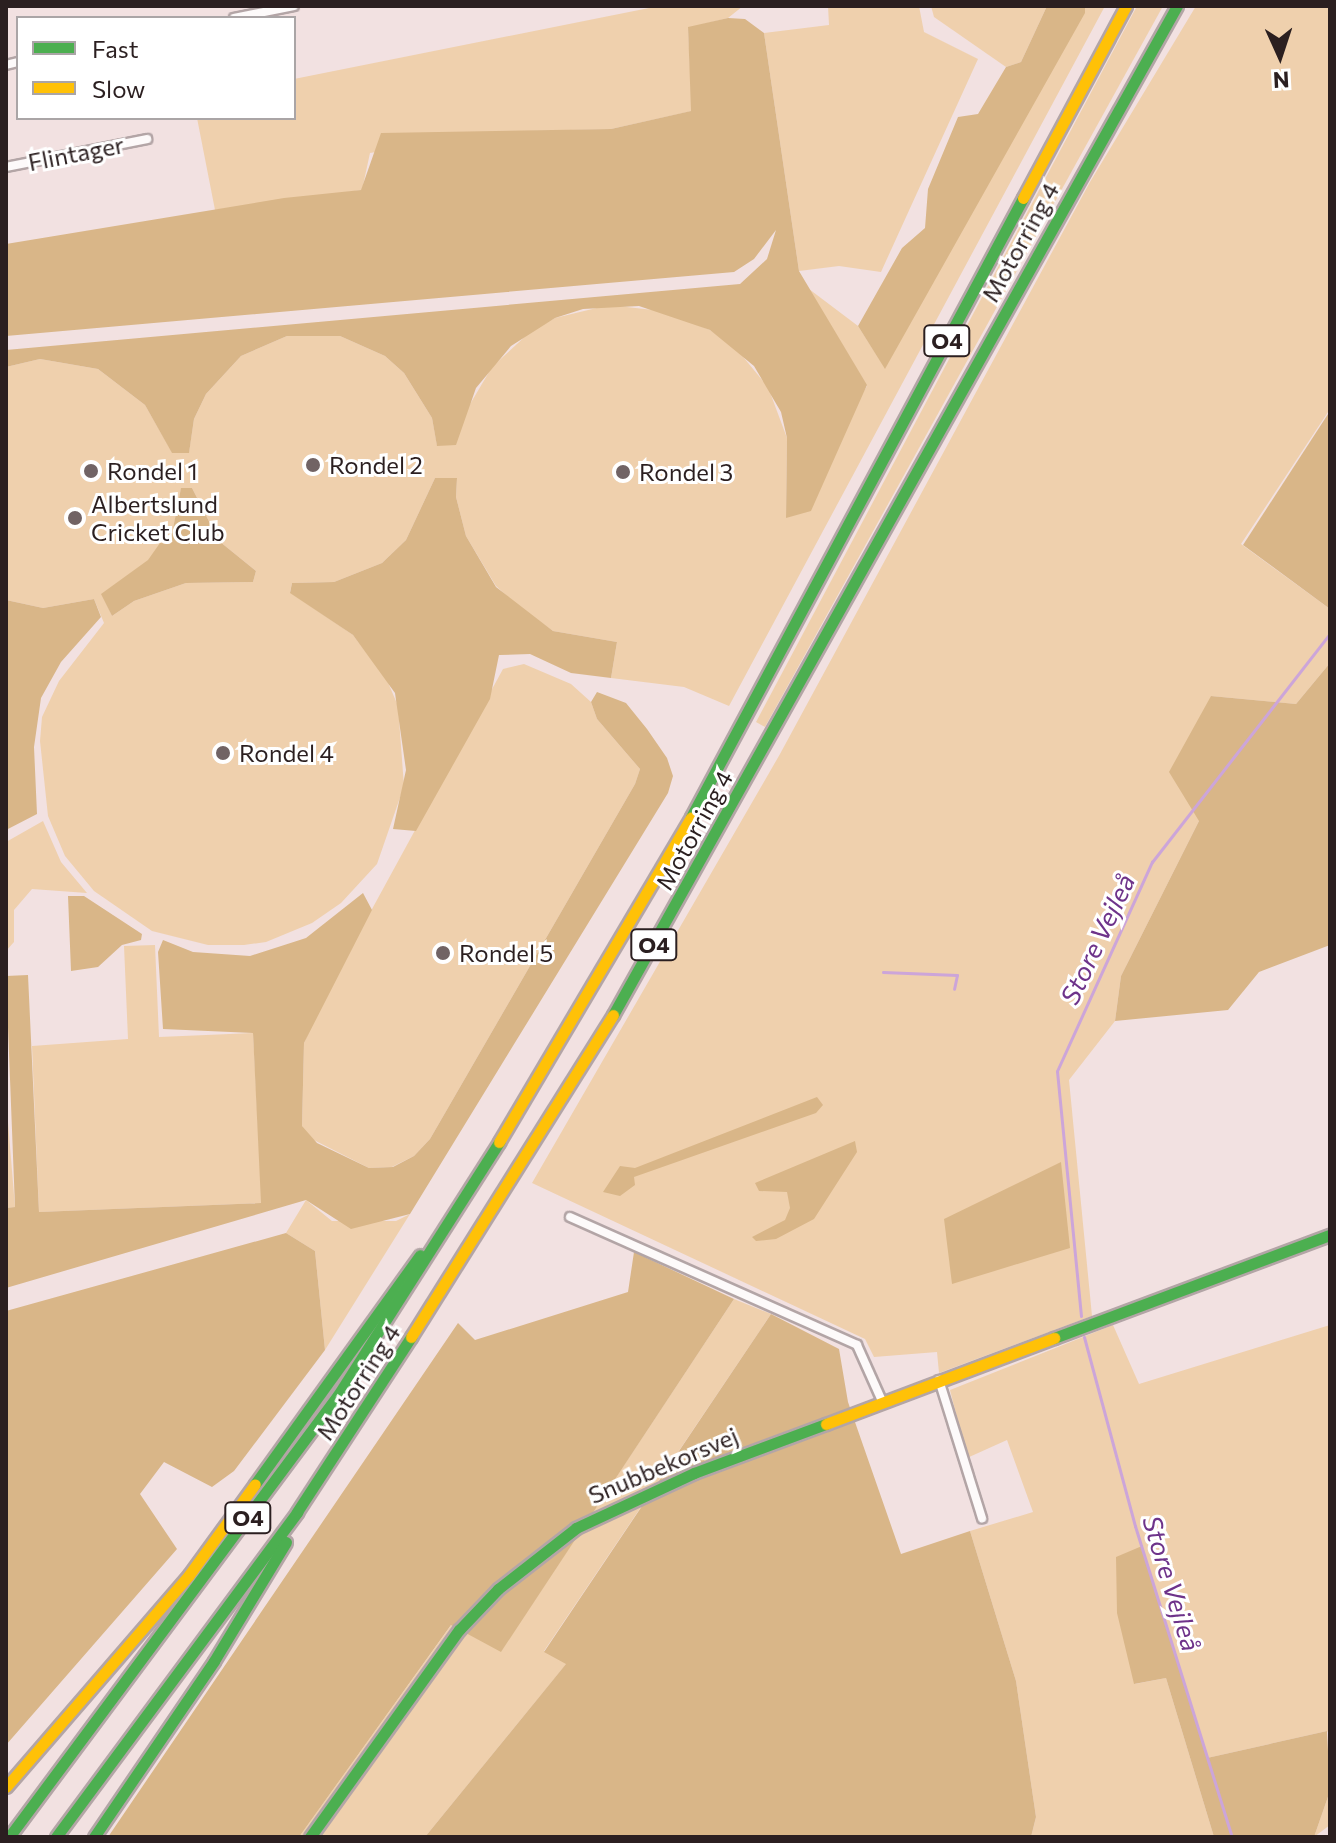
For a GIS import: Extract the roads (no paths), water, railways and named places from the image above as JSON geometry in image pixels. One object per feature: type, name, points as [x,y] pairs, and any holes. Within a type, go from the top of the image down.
[{"type":"main road","name":"Motorring 4","points":[[9,1837],[338,1395],[472,1188],[712,781],[1126,6]]},
{"type":"main road","name":"Motorring 4","points":[[56,1837],[212,1630],[353,1429],[521,1168],[681,900],[1177,6]]},
{"type":"main road","name":"O4","points":[[6,1787],[189,1575],[472,1188]]},
{"type":"main road","name":"Snubbekorsvej","points":[[310,1837],[459,1630],[536,1556],[621,1504],[882,1401],[1330,1235]]},
{"type":"main road","name":"O4","points":[[94,1837],[214,1661],[353,1429]]},
{"type":"street","points":[[244,16],[294,6]]},
{"type":"street","name":"Flintager","points":[[6,167],[147,139]]},
{"type":"street","points":[[570,1217],[857,1345],[882,1401]]},
{"type":"street","points":[[939,1380],[982,1518]]},
{"type":"waterway","name":"Store Vejleå","points":[[1081,1316],[1057,1071],[1152,862],[1330,633]]},
{"type":"waterway","points":[[883,972],[957,975],[954,989]]},
{"type":"waterway","name":"Store Vejleå","points":[[1084,1337],[1135,1526],[1232,1837]]},
{"type":"place","name":"Rondel 2","points":[[313,465]]},
{"type":"place","name":"Rondel 1","points":[[91,471]]},
{"type":"place","name":"Rondel 3","points":[[623,472]]},
{"type":"place","name":"Albertslund Cricket Club","points":[[75,518]]},
{"type":"place","name":"Rondel 4","points":[[223,753]]},
{"type":"place","name":"Rondel 5","points":[[443,953]]}]
